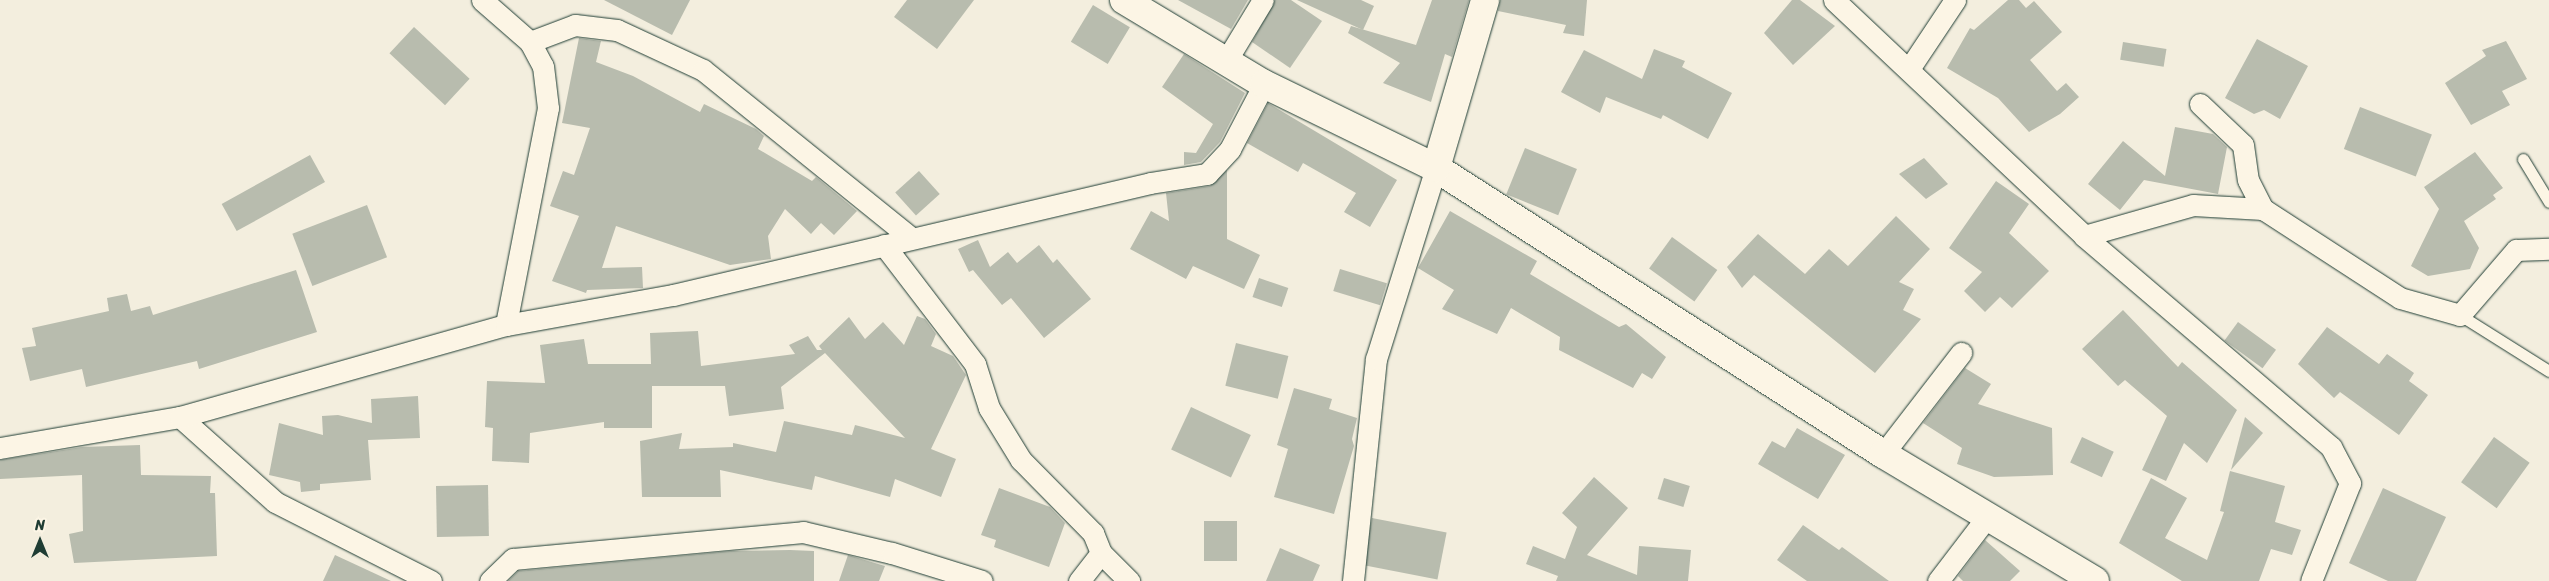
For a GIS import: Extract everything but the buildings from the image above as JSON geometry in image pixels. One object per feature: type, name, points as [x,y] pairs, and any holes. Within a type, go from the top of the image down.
[{"type":"street","points":[[482,0],[530,42],[543,66],[548,108],[506,325]]},
{"type":"street","points":[[1124,0],[1264,84],[1436,168],[1883,454],[2095,581]]},
{"type":"street","points":[[1226,61],[1263,0]]},
{"type":"street","points":[[1353,581],[1376,359],[1436,168],[1485,0]]},
{"type":"street","points":[[1834,0],[2084,236],[2330,447],[2350,483],[2311,581]]},
{"type":"street","points":[[1909,69],[1955,0]]},
{"type":"street","points":[[530,42],[575,25],[617,30],[703,70],[911,238]]},
{"type":"street","points":[[0,448],[180,417],[506,325],[673,295],[1150,183],[1207,174],[1230,150],[1264,84]]},
{"type":"street","points":[[2200,104],[2243,146],[2248,180],[2263,209],[2400,298],[2460,315],[2516,250],[2549,249]]},
{"type":"street","points":[[2084,236],[2194,205],[2263,209]]},
{"type":"street","points":[[884,245],[975,364],[989,408],[1021,460],[1093,533],[1101,553],[1129,581]]},
{"type":"street","points":[[1883,454],[1961,353]]},
{"type":"street","points":[[180,417],[274,502],[431,581]]},
{"type":"street","points":[[1938,581],[1987,517]]},
{"type":"street","points":[[490,581],[514,559],[804,532],[892,553],[982,581]]},
{"type":"street","points":[[1080,581],[1101,553]]},
{"type":"lane","points":[[2523,159],[2549,202]]},
{"type":"lane","points":[[2460,315],[2549,370]]}]
